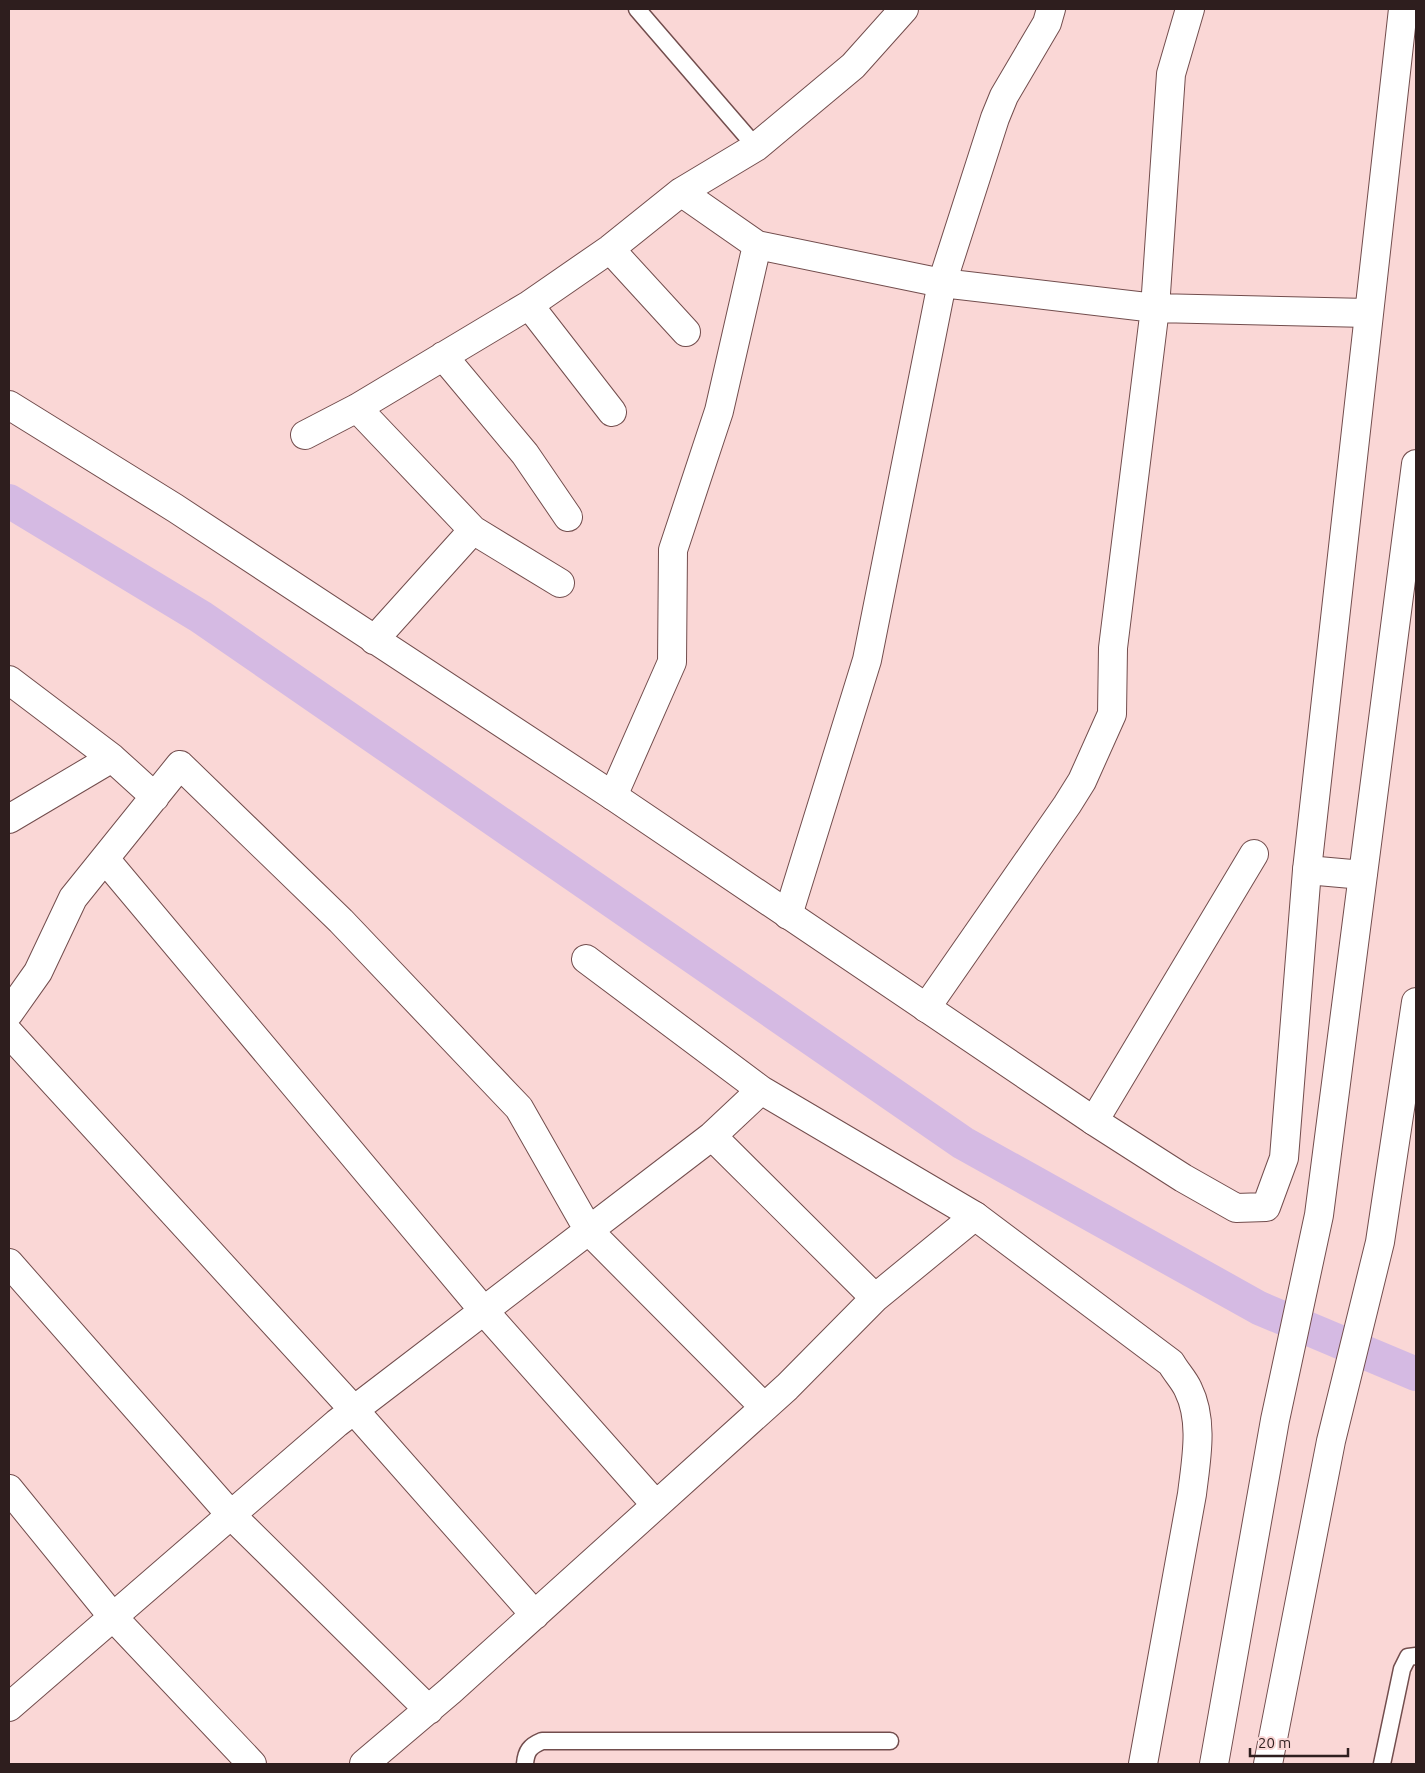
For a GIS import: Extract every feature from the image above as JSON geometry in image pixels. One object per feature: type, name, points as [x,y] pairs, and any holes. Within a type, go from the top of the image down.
[{"type":"main road","points":[[305,435],[357,408],[529,305],[610,249],[681,192],[756,147],[853,66],[904,9]]},
{"type":"main road","points":[[788,915],[867,660],[942,283],[995,118],[1004,96],[1047,23],[1051,9]]},
{"type":"main road","points":[[926,1008],[1067,805],[1082,781],[1109,723],[1112,707],[1113,648],[1155,308],[1171,74],[1190,9]]},
{"type":"main road","points":[[9,405],[175,508],[613,796],[1094,1121],[1183,1178],[1236,1208],[1266,1207],[1284,1158],[1307,870],[1403,9]]},
{"type":"main road","points":[[681,192],[757,245],[942,283],[1155,308],[1368,313]]},
{"type":"main road","points":[[613,796],[672,662],[673,550],[719,410],[757,245]]},
{"type":"main road","points":[[610,249],[686,332]]},
{"type":"main road","points":[[529,305],[612,412]]},
{"type":"main road","points":[[443,356],[525,454],[568,516]]},
{"type":"main road","points":[[357,408],[473,530],[560,583]]},
{"type":"main road","points":[[1214,1764],[1275,1420],[1319,1215],[1416,464]]},
{"type":"main road","points":[[374,640],[473,530]]},
{"type":"main road","points":[[9,680],[112,758],[155,796]]},
{"type":"main road","points":[[9,819],[112,758]]},
{"type":"main road","points":[[9,1013],[38,972],[73,898],[180,765],[341,921],[519,1108],[589,1231],[764,1408]]},
{"type":"main road","points":[[1094,1121],[1254,854]]},
{"type":"main road","points":[[105,859],[484,1311],[656,1505]]},
{"type":"main road","points":[[1307,870],[1363,875]]},
{"type":"main road","points":[[586,959],[761,1090],[975,1216],[1171,1363],[1189,1390],[1198,1421],[1196,1456],[1190,1503],[1143,1764]]},
{"type":"main road","points":[[1268,1764],[1331,1441],[1380,1242],[1416,1002]]},
{"type":"main road","points":[[9,1033],[354,1410],[535,1615]]},
{"type":"main road","points":[[9,1707],[354,1410],[712,1136],[761,1090]]},
{"type":"main road","points":[[712,1136],[874,1298]]},
{"type":"main road","points":[[364,1764],[429,1710],[764,1408],[874,1298],[975,1216]]},
{"type":"main road","points":[[9,1263],[231,1515],[429,1710]]},
{"type":"main road","points":[[9,1489],[113,1617],[252,1764]]},
{"type":"lane","points":[[638,9],[756,147]]},
{"type":"lane","points":[[1382,1764],[1402,1669],[1408,1657],[1416,1656]]},
{"type":"lane","points":[[525,1764],[528,1750],[534,1744],[542,1741],[890,1741]]},
{"type":"waterway","points":[[9,501],[201,617],[963,1143],[1259,1308],[1416,1374]]}]
